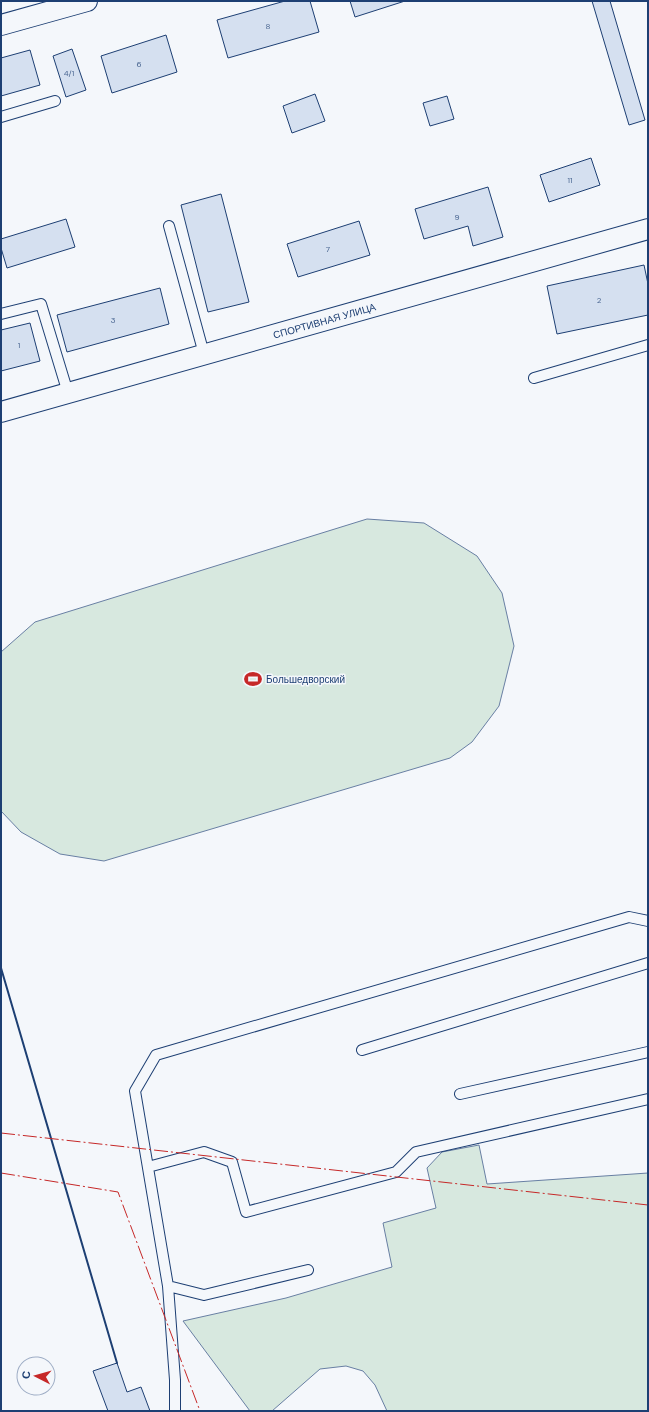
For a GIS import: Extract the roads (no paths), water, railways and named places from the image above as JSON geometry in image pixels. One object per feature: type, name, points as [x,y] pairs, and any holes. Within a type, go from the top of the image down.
[{"type":"street","points":[[1,25],[87,1]]},
{"type":"street","name":"СПОРТИВНАЯ УЛИЦА","points":[[1,412],[648,229]]},
{"type":"lane","points":[[1,118],[55,101]]},
{"type":"lane","points":[[169,226],[204,354]]},
{"type":"lane","points":[[1,314],[41,304],[68,393]]},
{"type":"lane","points":[[534,378],[648,346]]},
{"type":"lane","points":[[175,1411],[175,1380],[168,1286],[135,1091],[156,1055],[629,917],[648,921]]},
{"type":"lane","points":[[362,1050],[648,963]]},
{"type":"lane","points":[[460,1094],[648,1052]]},
{"type":"lane","points":[[148,1167],[204,1152],[232,1162],[246,1212],[396,1172],[416,1152],[648,1099]]},
{"type":"lane","points":[[168,1286],[204,1295],[308,1270]]},
{"type":"place","name":"Большедворский","points":[[253,679]]}]
